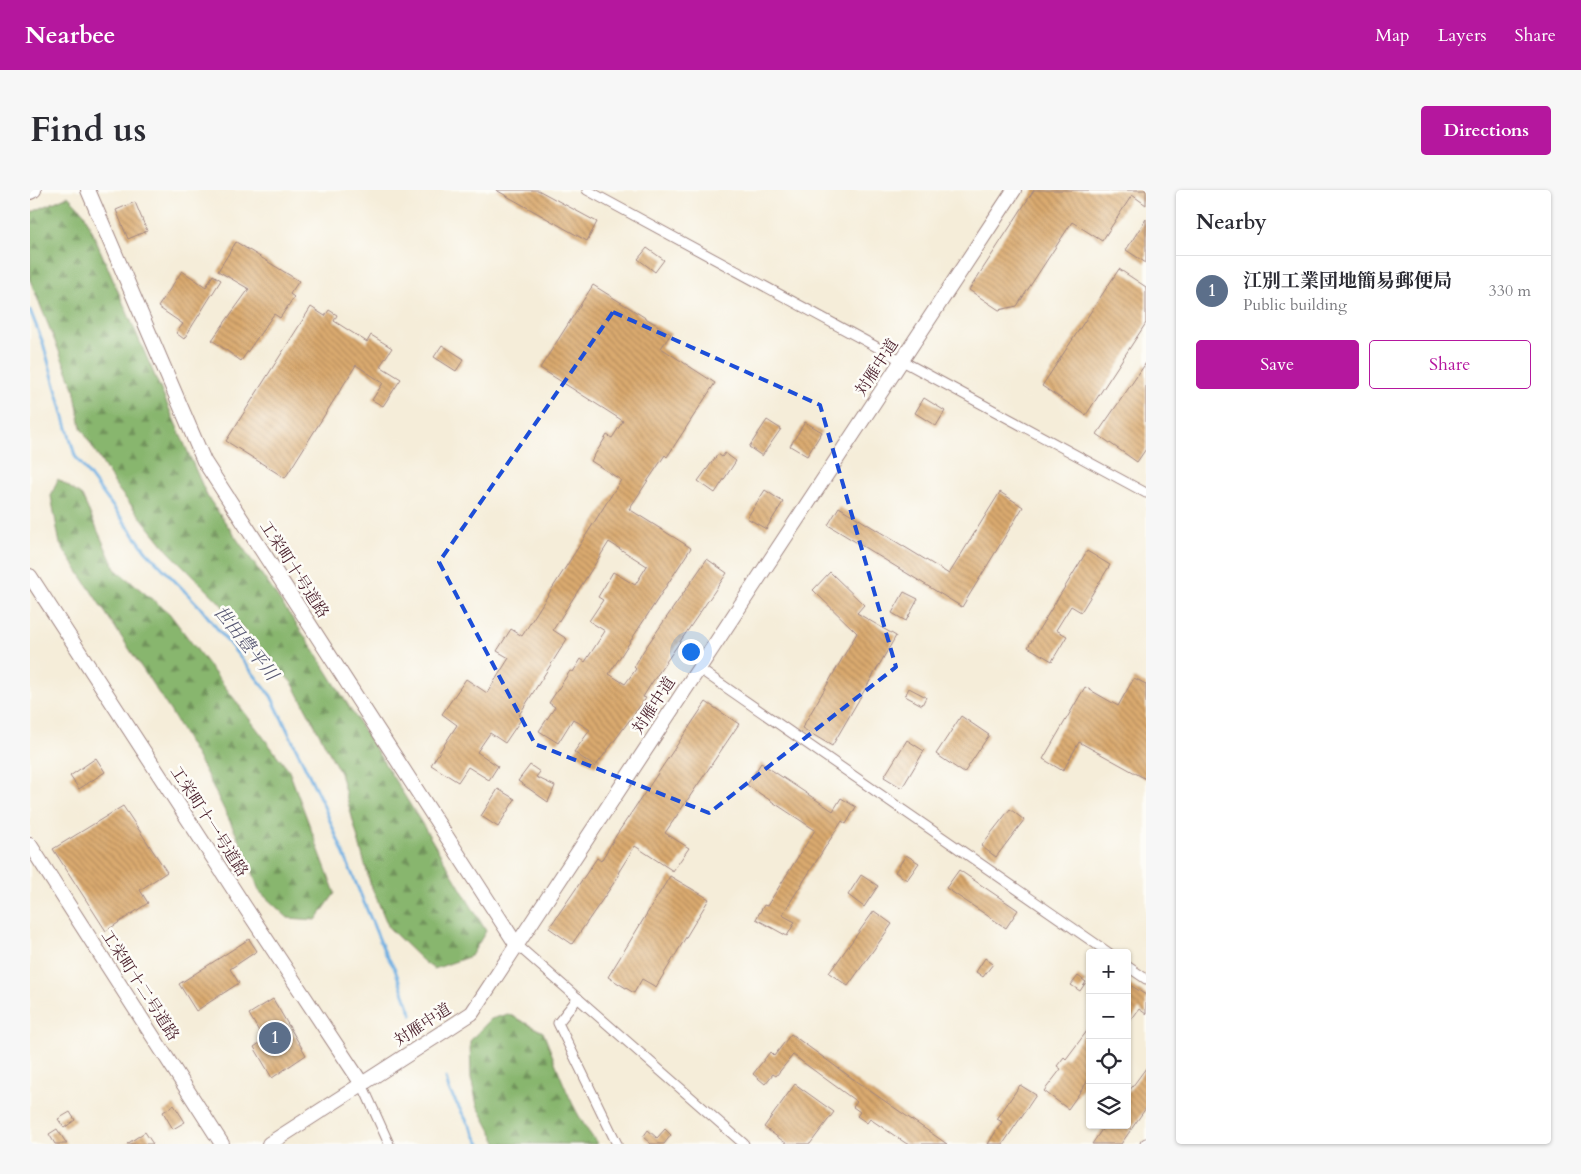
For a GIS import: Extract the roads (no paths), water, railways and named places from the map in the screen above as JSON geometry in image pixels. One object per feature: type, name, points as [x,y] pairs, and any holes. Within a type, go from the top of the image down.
[{"type":"street","points":[[30,192],[34,190]]},
{"type":"street","name":"工栄町十号道路","points":[[88,190],[204,461],[516,944]]},
{"type":"street","points":[[587,190],[1146,493]]},
{"type":"street","name":"対雁中道","points":[[269,1144],[472,1013],[1014,190]]},
{"type":"street","name":"工栄町十一号道路","points":[[30,576],[362,1084]]},
{"type":"street","points":[[698,668],[1103,949]]},
{"type":"street","name":"工栄町十二号道路","points":[[30,845],[222,1144]]},
{"type":"street","points":[[516,944],[744,1144]]},
{"type":"street","points":[[1131,969],[1146,979]]},
{"type":"street","points":[[578,998],[558,1023],[617,1144]]},
{"type":"street","points":[[362,1084],[389,1144]]},
{"type":"waterway","name":"世田豊平川","points":[[30,310],[43,343],[75,456],[146,551],[200,607],[271,696],[323,804],[385,953],[394,967],[412,1015]]},
{"type":"waterway","name":"世田豊平川","points":[[446,1078],[449,1090],[480,1144]]},
{"type":"place","name":"江別工業団地簡易郵便局","points":[[275,1038]]}]
